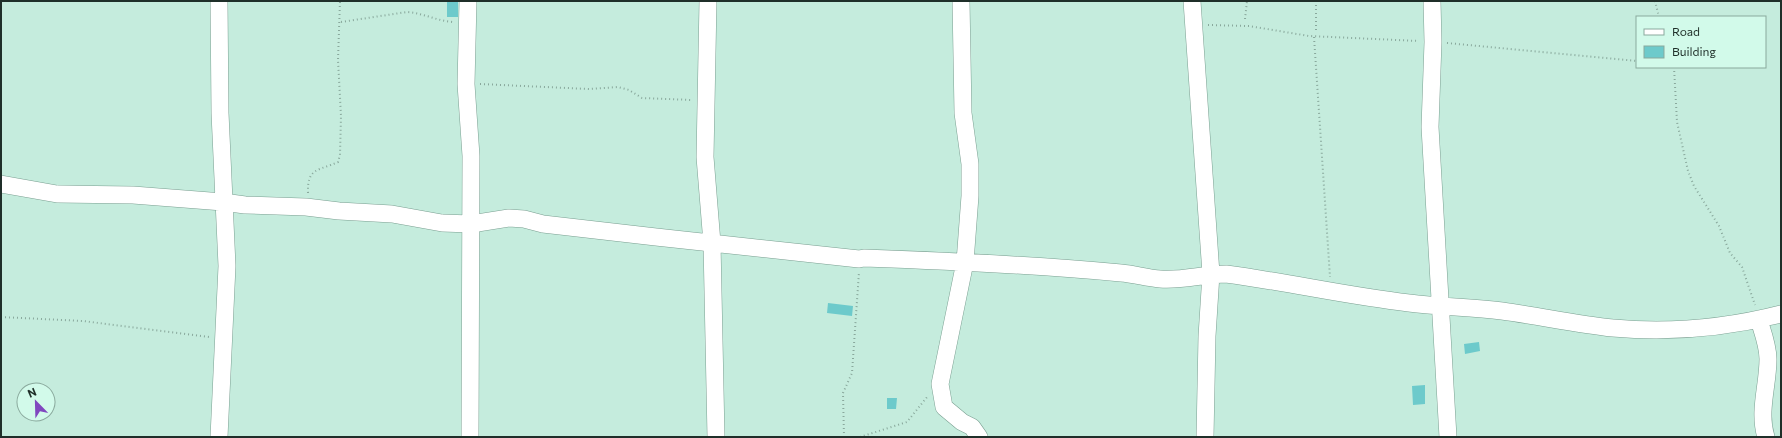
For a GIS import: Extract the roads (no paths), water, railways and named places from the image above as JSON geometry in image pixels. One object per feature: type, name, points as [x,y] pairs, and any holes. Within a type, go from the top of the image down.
[{"type":"street","points":[[219,1],[223,202],[227,236],[219,437]]},
{"type":"street","points":[[468,1],[466,84],[471,156],[470,437]]},
{"type":"street","points":[[708,1],[705,157],[712,243],[716,437]]},
{"type":"street","points":[[961,1],[964,113],[970,179],[965,262],[940,384],[944,407],[962,422],[972,427],[979,437]]},
{"type":"street","points":[[1192,1],[1211,274],[1207,336],[1205,437]]},
{"type":"street","points":[[1432,1],[1434,42],[1430,127],[1448,437]]},
{"type":"street","points":[[1,184],[57,194],[133,195],[245,205],[310,208],[339,212],[392,214],[442,223],[471,224],[509,218],[524,219],[542,224],[859,259],[965,262],[1123,273],[1160,279],[1176,279],[1211,274],[1242,276],[1372,298],[1441,307],[1496,310],[1613,328],[1647,330],[1694,329],[1759,320],[1781,314]]},
{"type":"street","points":[[1759,320],[1767,347],[1768,359],[1762,412],[1766,437]]}]
